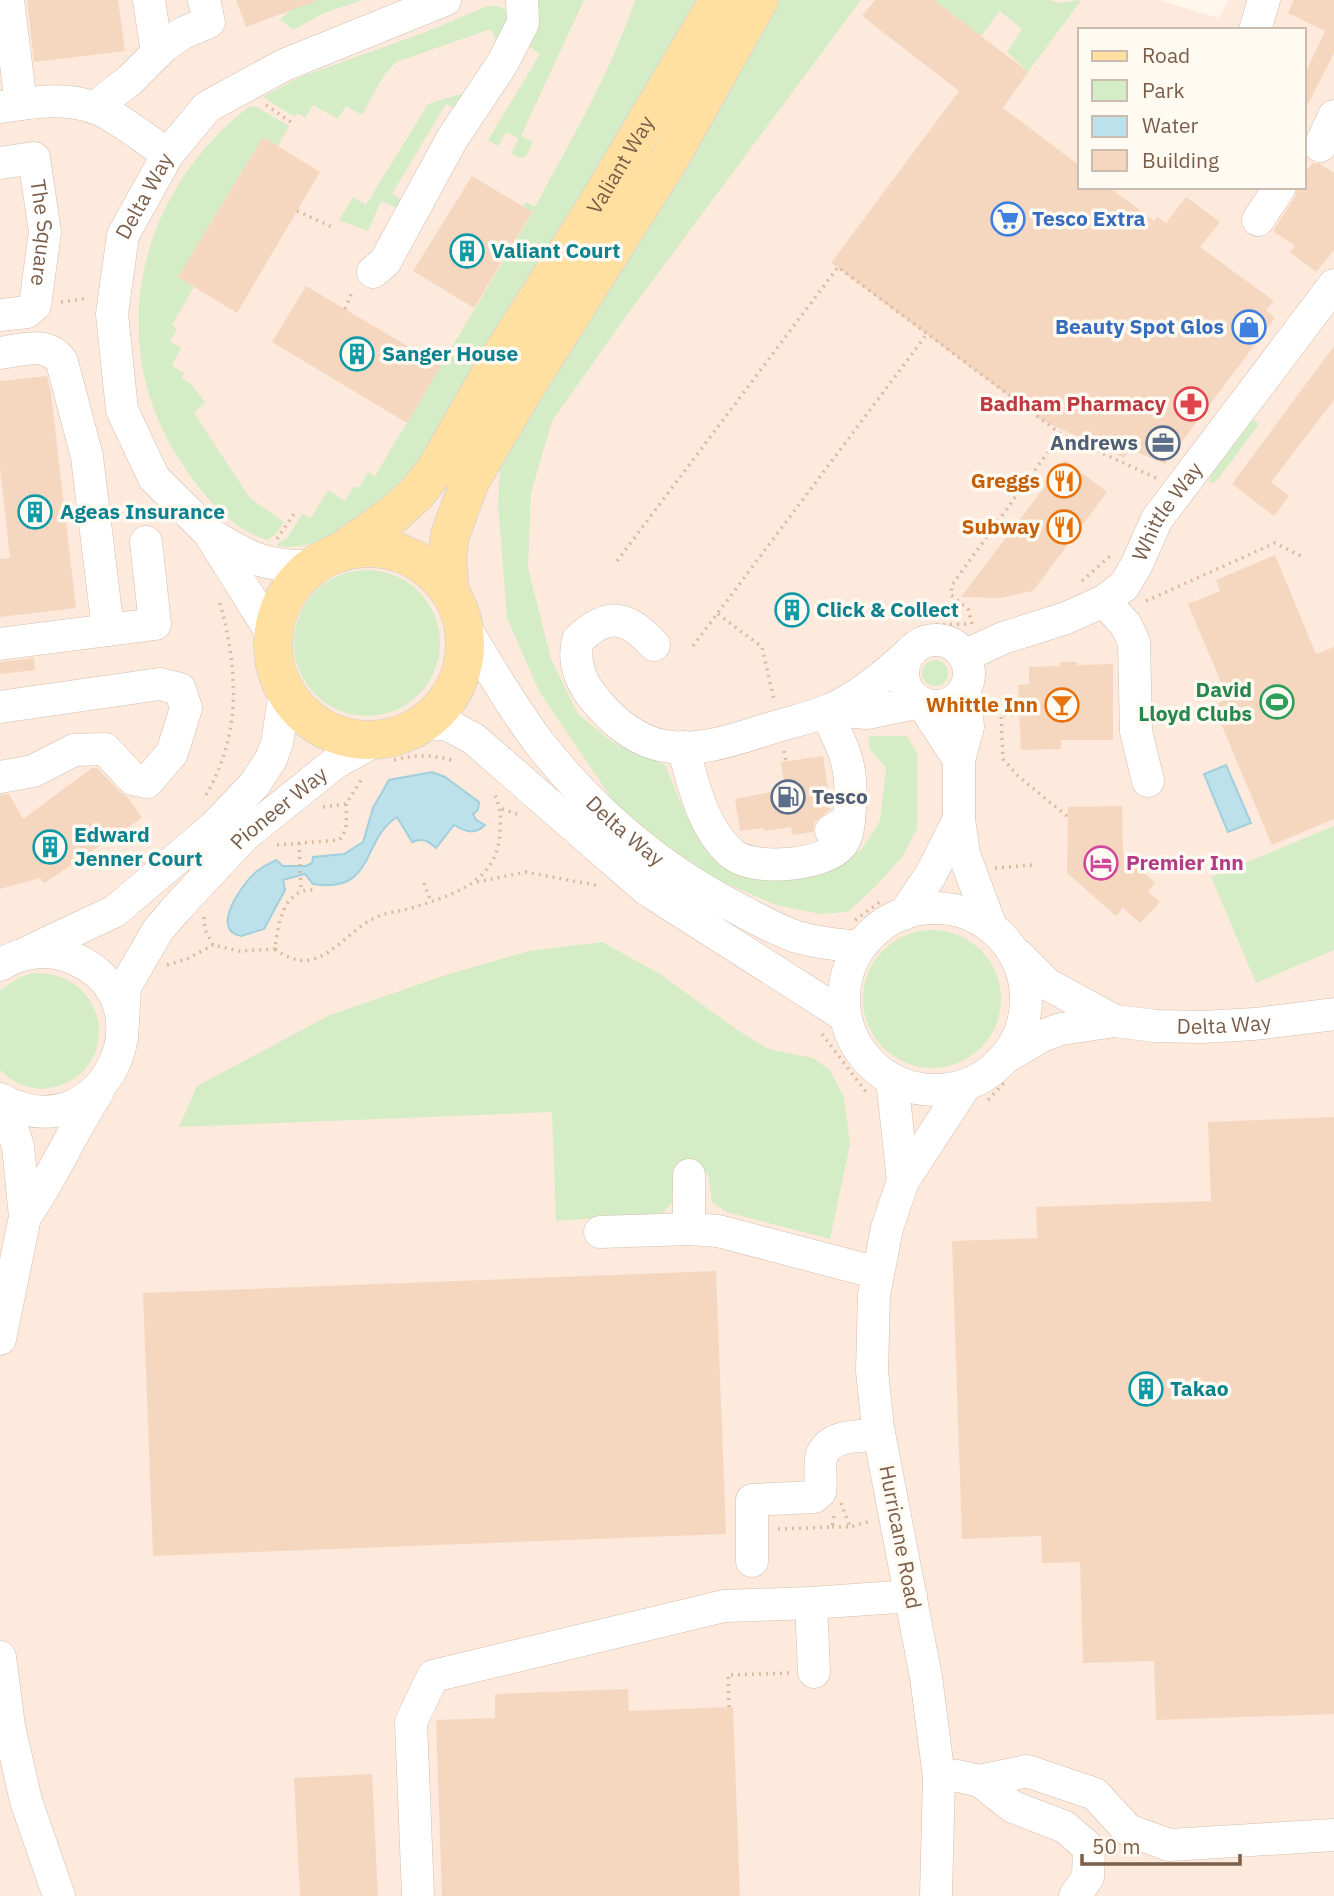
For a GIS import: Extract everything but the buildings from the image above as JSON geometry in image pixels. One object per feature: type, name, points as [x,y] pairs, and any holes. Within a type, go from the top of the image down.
[{"type":"main road","name":"Valiant Way","points":[[326,559],[395,513],[436,469],[499,359],[597,205],[719,0]]},
{"type":"main road","name":"Valiant Way","points":[[456,607],[447,558],[450,535],[470,481],[587,288],[670,158],[759,0]]},
{"type":"main road","points":[[370,548],[401,554],[429,569],[456,607],[465,639],[463,664],[454,689],[439,709],[419,725],[399,735],[378,758],[349,738],[324,729],[302,713],[285,692],[274,664],[273,635],[279,609],[293,585],[326,559],[370,548]]},
{"type":"street","points":[[8,0],[10,105],[54,101],[74,102],[100,109],[168,154]]},
{"type":"street","points":[[149,0],[157,53]]},
{"type":"street","points":[[100,109],[104,100],[130,80],[157,53],[183,33],[209,22],[204,0]]},
{"type":"street","name":"Delta Way","points":[[273,635],[209,533],[154,478],[122,410],[112,314],[123,234],[168,154],[207,107],[284,65],[445,0]]},
{"type":"street","points":[[373,272],[385,262],[452,139],[502,65],[523,23],[522,0]]},
{"type":"street","points":[[1256,28],[1265,0]]},
{"type":"street","points":[[1315,146],[1334,116]]},
{"type":"street","name":"The Square","points":[[0,163],[34,158],[45,232],[35,305],[27,312],[0,315]]},
{"type":"street","points":[[1258,220],[1279,189]]},
{"type":"street","name":"Whittle Way","points":[[964,656],[1003,638],[1066,618],[1092,592],[1124,586],[1157,520],[1330,298]]},
{"type":"street","points":[[0,353],[43,348],[56,352],[62,362],[88,457],[108,630]]},
{"type":"street","name":"Delta Way","points":[[209,533],[255,559],[281,566],[326,559]]},
{"type":"street","points":[[0,645],[156,624],[146,542]]},
{"type":"street","points":[[1092,592],[1126,625],[1134,642],[1136,731],[1149,781]]},
{"type":"street","name":"Delta Way","points":[[456,607],[502,689],[540,743],[586,796],[650,855],[712,896],[797,937],[853,935]]},
{"type":"street","points":[[654,645],[633,625],[623,621],[600,623],[578,640],[575,661],[582,681],[594,699],[625,730],[662,746],[683,747],[712,746],[828,711],[888,673],[909,645],[941,640],[950,643],[964,656],[969,673],[965,689],[968,727],[959,760],[959,819],[964,854],[1002,938],[1024,975],[1027,1004],[1009,1067],[987,1074],[973,1097],[915,1088],[892,1079],[870,1063],[854,1041],[845,1016],[844,992],[853,935],[879,927],[895,905],[934,870],[959,819]]},
{"type":"street","points":[[909,645],[902,673],[907,690],[921,703],[959,760]]},
{"type":"street","points":[[0,707],[160,684],[180,689],[186,708],[172,753],[147,782],[133,779],[105,749],[74,750],[33,771],[0,777]]},
{"type":"street","points":[[828,711],[867,713],[921,703],[942,706],[951,703],[965,689]]},
{"type":"street","name":"Pioneer Way","points":[[9,959],[115,911],[214,827],[254,785],[271,759],[277,743],[285,692]]},
{"type":"street","points":[[683,747],[706,819],[718,840],[744,848],[822,837],[849,820],[852,779],[843,744],[828,711]]},
{"type":"street","name":"Delta Way","points":[[419,725],[446,724],[474,738],[646,889],[845,1016]]},
{"type":"street","name":"Pioneer Way","points":[[122,1038],[125,987],[158,930],[175,910],[244,836],[335,763],[378,758]]},
{"type":"street","points":[[895,905],[964,912],[1002,938]]},
{"type":"street","name":"Delta Way","points":[[1002,938],[1047,984],[1115,1021]]},
{"type":"street","points":[[9,959],[45,952],[63,954],[80,961],[108,985],[122,1019],[119,1055],[112,1072],[62,1152],[46,1188],[25,1217]]},
{"type":"street","name":"Delta Way","points":[[1009,1067],[1042,1036],[1061,1029],[1115,1021],[1155,1026],[1202,1027],[1255,1024],[1334,1014]]},
{"type":"street","name":"Hurricane Road","points":[[892,1079],[903,1181]]},
{"type":"street","points":[[1,1100],[22,1109],[44,1111],[65,1108],[85,1099],[102,1086]]},
{"type":"street","name":"Hurricane Road","points":[[936,1896],[939,1777],[926,1677],[879,1435],[872,1371],[874,1295],[887,1228],[903,1181],[973,1097]]},
{"type":"street","points":[[1,1100],[18,1146],[25,1217],[1,1323]]},
{"type":"street","points":[[689,1175],[689,1229]]},
{"type":"street","points":[[600,1232],[718,1230],[878,1273]]},
{"type":"street","points":[[752,1551],[752,1500],[814,1497],[820,1492],[821,1458],[828,1446],[844,1437],[879,1435]]},
{"type":"street","points":[[418,1896],[411,1722],[433,1676],[724,1606],[911,1596]]},
{"type":"street","points":[[811,1603],[814,1672]]},
{"type":"street","points":[[0,1657],[5,1726],[26,1801],[59,1896]]},
{"type":"street","points":[[939,1777],[958,1776],[980,1781],[1027,1771],[1095,1794],[1128,1830],[1169,1845],[1334,1835]]},
{"type":"street","points":[[980,1781],[1013,1807],[1065,1827],[1089,1848]]},
{"type":"street","points":[[1089,1848],[1128,1830]]},
{"type":"street","points":[[1075,1896],[1088,1877],[1089,1848]]},
{"type":"path","points":[[297,211],[334,228]]},
{"type":"path","points":[[617,561],[838,267],[1061,434],[1164,482]]},
{"type":"path","points":[[35,305],[94,297]]},
{"type":"path","points":[[693,646],[927,334]]},
{"type":"path","points":[[972,624],[968,609],[951,595],[952,585],[1061,434]]},
{"type":"path","points":[[1144,602],[1275,543],[1303,557]]},
{"type":"path","points":[[1092,592],[1115,552]]},
{"type":"path","points":[[718,614],[762,648],[775,705]]},
{"type":"path","points":[[909,645],[926,627],[980,622]]},
{"type":"path","points":[[1020,714],[1001,715],[1003,759],[1018,776],[1068,817]]},
{"type":"path","points":[[266,849],[278,845],[339,839],[344,834],[347,823],[346,804],[378,758],[432,755],[457,761]]},
{"type":"path","points":[[309,786],[321,807],[346,804]]},
{"type":"path","points":[[473,883],[493,863],[498,852],[502,809],[493,789]]},
{"type":"path","points":[[299,843],[301,887]]},
{"type":"path","points":[[986,869],[1032,865]]},
{"type":"path","points":[[139,961],[149,966],[161,967],[187,959],[213,945],[239,951],[275,949],[290,958],[312,960],[338,946],[373,918],[431,902],[473,883],[526,872],[603,886]]},
{"type":"path","points":[[424,883],[431,902]]},
{"type":"path","points":[[301,887],[317,890]]},
{"type":"path","points":[[275,949],[286,905],[301,887]]},
{"type":"path","points":[[853,935],[855,920],[868,912],[895,905]]},
{"type":"path","points":[[206,909],[205,930],[213,945]]},
{"type":"path","points":[[973,1097],[1009,1067]]},
{"type":"path","points":[[836,1503],[843,1503],[850,1527]]},
{"type":"path","points":[[832,1528],[834,1515]]},
{"type":"path","points":[[752,1551],[766,1541],[766,1530],[850,1527],[896,1515]]},
{"type":"path","points":[[729,1707],[728,1675],[814,1672]]},
{"type":"shaded area","points":[[0,0],[1158,0],[1218,18],[1229,0],[1334,0],[1334,1896],[0,1896]]},
{"type":"green space","points":[[287,0],[363,0],[324,13],[293,30],[280,19],[290,11]]},
{"type":"green space","points":[[538,0],[584,0],[521,136],[533,142],[526,156],[520,158],[511,153],[519,139],[506,132],[498,146],[488,140],[540,54],[525,44]]},
{"type":"green space","points":[[635,0],[703,0],[439,434],[390,492],[348,527],[326,539],[302,546],[277,546],[287,538],[302,514],[311,518],[328,490],[345,501],[354,486],[359,488],[368,472],[375,476],[532,213],[523,206],[526,202],[535,207],[602,79]]},
{"type":"green space","points":[[774,0],[861,0],[627,315],[552,421],[531,493],[528,568],[551,659],[578,714],[612,742],[665,765],[686,815],[711,856],[769,877],[820,874],[862,849],[880,821],[886,768],[869,748],[869,736],[907,736],[917,753],[917,829],[902,857],[848,912],[820,914],[776,905],[720,881],[680,856],[618,808],[539,691],[507,618],[498,504],[501,453]]},
{"type":"green space","points":[[934,0],[1080,2],[1028,72],[1007,52],[1022,29],[1000,11],[981,36]]},
{"type":"green space","points":[[488,6],[502,8],[511,18],[497,44],[491,29],[396,62],[384,75],[362,115],[346,106],[338,119],[313,105],[305,118],[297,113],[295,117],[263,97],[300,77],[423,33]]},
{"type":"green space","points":[[473,90],[459,111],[446,104],[392,194],[404,202],[400,209],[381,201],[368,231],[339,220],[353,197],[366,205],[428,104]]},
{"type":"green space","points":[[250,106],[257,107],[289,126],[278,146],[263,137],[178,277],[194,287],[172,325],[177,329],[170,341],[181,348],[172,366],[184,373],[182,378],[192,385],[205,402],[194,413],[250,498],[284,522],[276,534],[267,540],[243,529],[221,512],[187,471],[160,424],[144,375],[138,325],[143,276],[157,228],[179,183],[211,142]]},
{"type":"green space","points":[[1247,415],[1259,424],[1216,482],[1209,483],[1213,463],[1221,462],[1240,435]]},
{"type":"green space","points":[[367,570],[395,575],[419,591],[435,615],[440,643],[435,671],[419,695],[395,711],[367,716],[339,711],[315,695],[299,671],[294,643],[299,615],[315,591],[339,575]]},
{"type":"green space","points":[[935,660],[944,664],[948,673],[944,682],[935,686],[926,682],[922,673],[926,664]]},
{"type":"green space","points":[[1334,826],[1334,950],[1256,983],[1211,877]]},
{"type":"green space","points":[[932,930],[959,935],[981,950],[996,972],[1001,999],[996,1026],[981,1048],[959,1063],[932,1068],[905,1063],[883,1048],[868,1026],[863,999],[868,972],[883,950],[905,935]]},
{"type":"green space","points":[[602,942],[660,974],[768,1049],[813,1058],[830,1070],[844,1097],[850,1144],[830,1239],[726,1212],[712,1202],[708,1174],[673,1171],[672,1203],[662,1213],[556,1221],[552,1112],[179,1127],[197,1086],[330,1015],[446,975],[529,951]]},
{"type":"green space","points":[[33,973],[59,977],[79,988],[92,1005],[98,1024],[97,1045],[89,1064],[73,1079],[49,1088],[23,1085],[0,1070],[0,990],[20,977]]},
{"type":"water","points":[[1226,765],[1251,823],[1228,832],[1204,774]]},
{"type":"water","points":[[432,772],[445,777],[479,802],[478,810],[473,814],[476,820],[485,825],[470,831],[454,825],[436,848],[425,840],[412,842],[397,817],[385,827],[358,874],[348,881],[333,885],[313,884],[305,874],[283,880],[285,890],[264,929],[241,936],[232,932],[228,925],[228,916],[232,906],[256,872],[276,860],[283,866],[306,866],[312,863],[313,857],[344,854],[363,842],[373,808],[389,780]]},
{"type":"place","name":"Tesco Extra","points":[[1008,219]]},
{"type":"place","name":"Valiant Court","points":[[467,251]]},
{"type":"place","name":"Beauty Spot Glos","points":[[1249,327]]},
{"type":"place","name":"Sanger House","points":[[357,354]]},
{"type":"place","name":"Badham Pharmacy","points":[[1191,404]]},
{"type":"place","name":"Andrews","points":[[1163,443]]},
{"type":"place","name":"Greggs","points":[[1064,481]]},
{"type":"place","name":"Ageas Insurance","points":[[35,512]]},
{"type":"place","name":"Subway","points":[[1064,527]]},
{"type":"place","name":"Click & Collect","points":[[792,610]]},
{"type":"place","name":"David Lloyd Clubs","points":[[1277,702]]},
{"type":"place","name":"Whittle Inn","points":[[1062,705]]},
{"type":"place","name":"Tesco","points":[[788,797]]},
{"type":"place","name":"Edward Jenner Court","points":[[50,847]]},
{"type":"place","name":"Premier Inn","points":[[1101,863]]},
{"type":"place","name":"Takao","points":[[1146,1389]]}]
